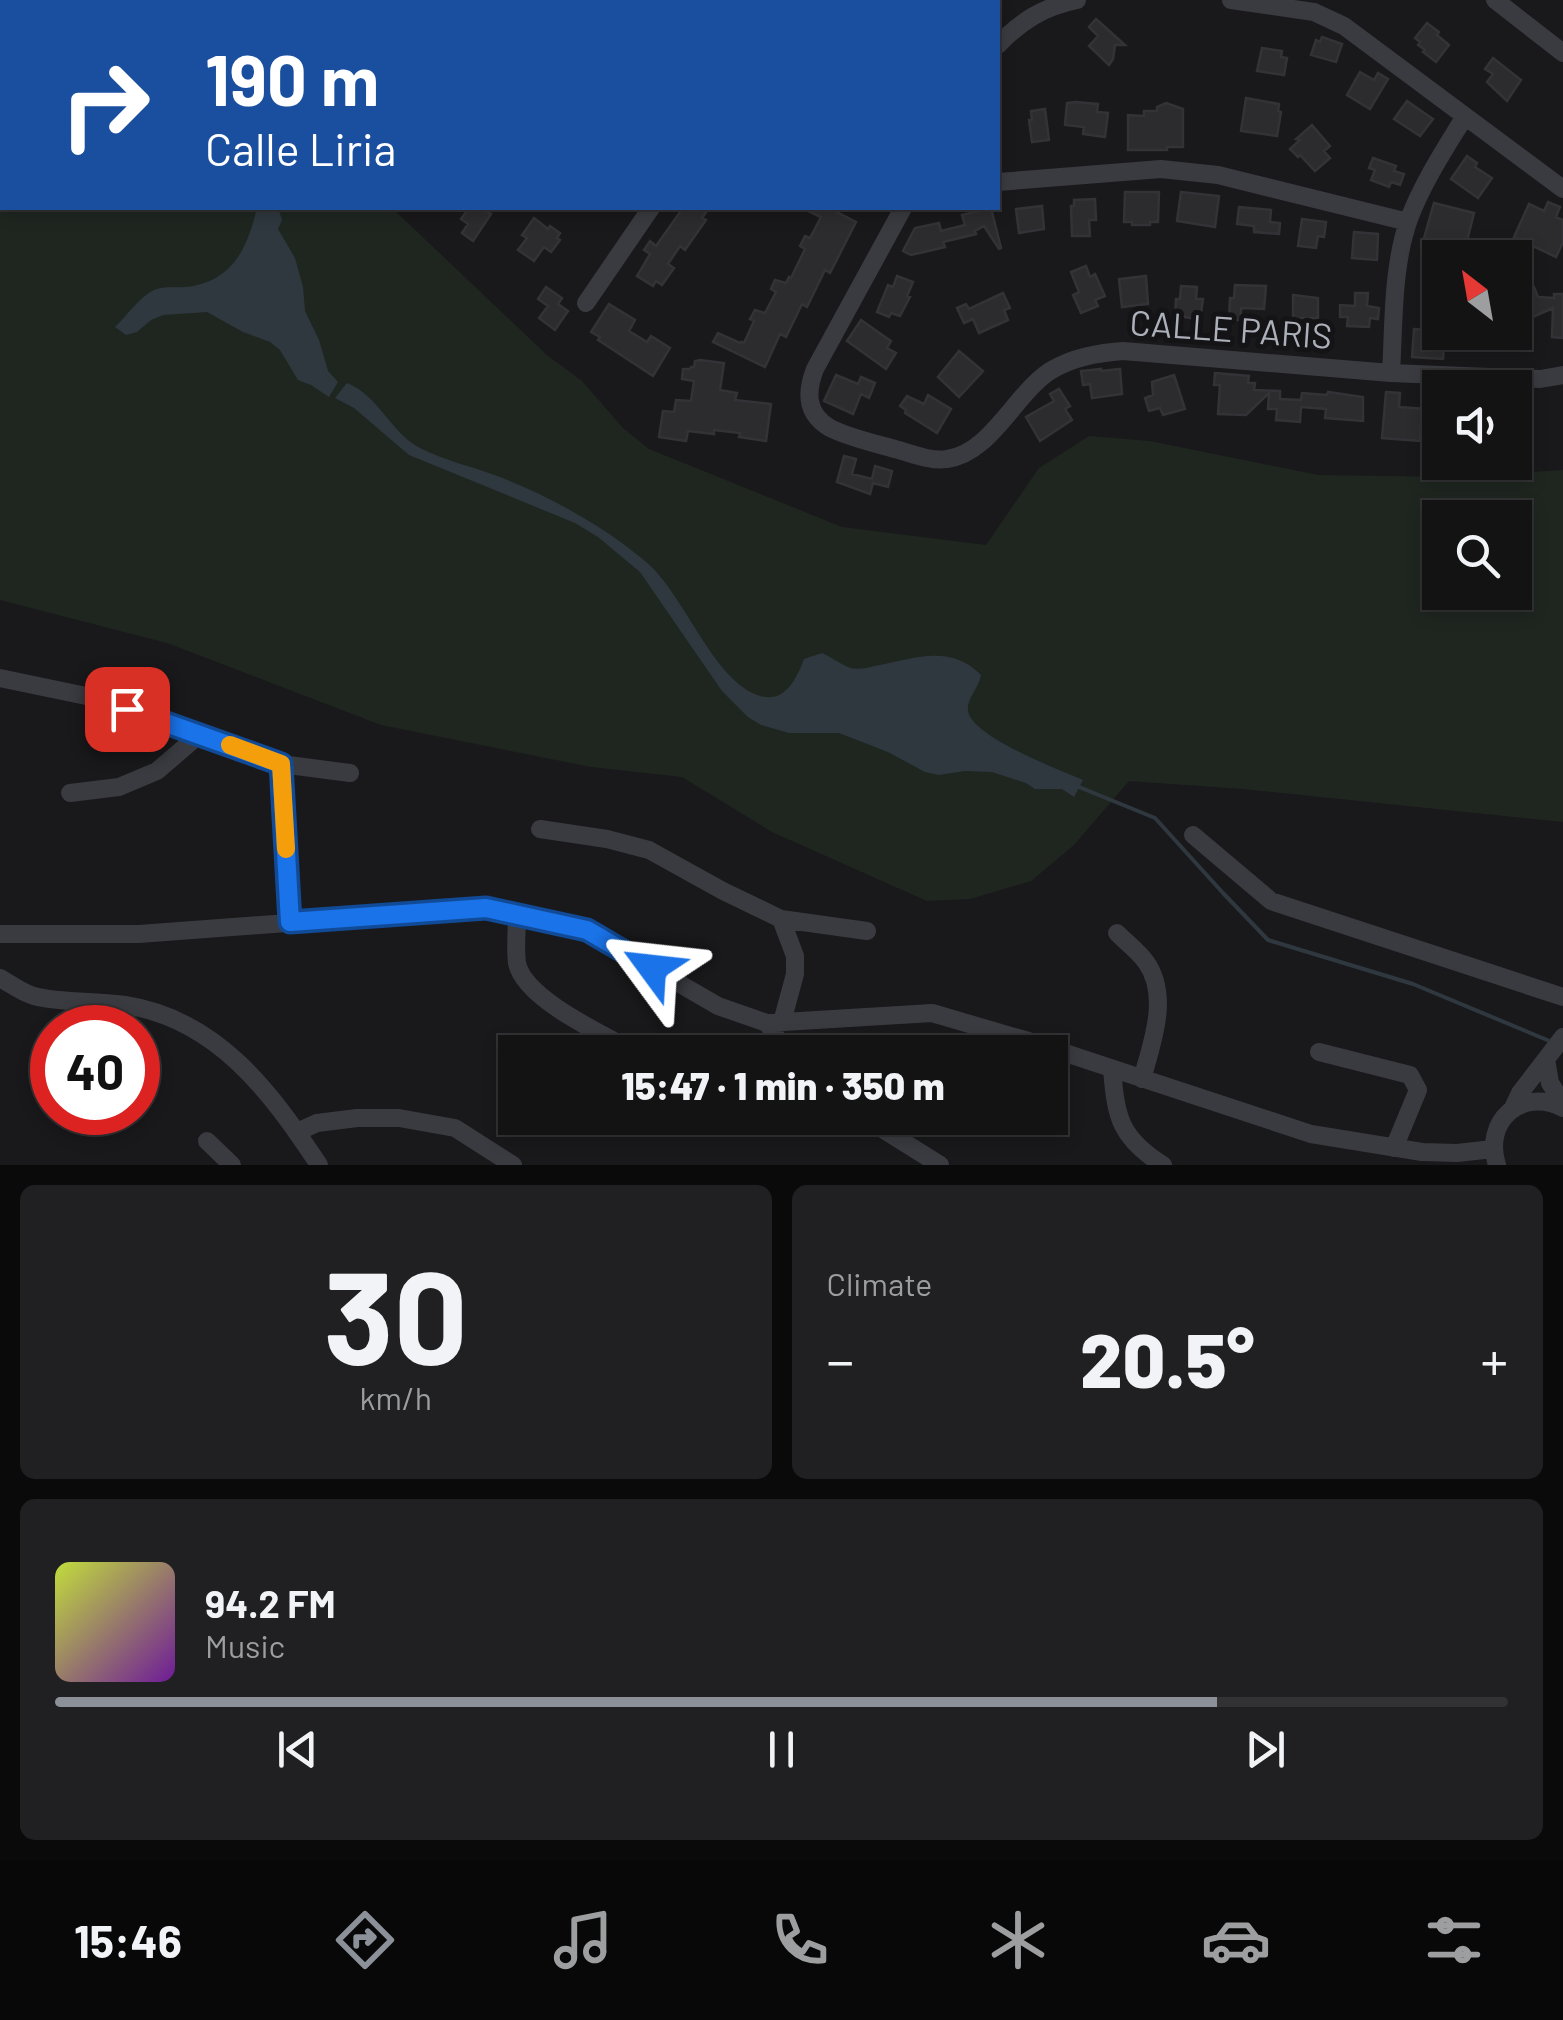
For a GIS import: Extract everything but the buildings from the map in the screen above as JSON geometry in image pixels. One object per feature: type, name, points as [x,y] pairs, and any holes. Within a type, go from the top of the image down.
[{"type":"street","points":[[1000,44],[1038,12],[1077,0]]},
{"type":"street","points":[[1231,0],[1314,12],[1344,26],[1563,189]]},
{"type":"street","points":[[1494,0],[1563,52]]},
{"type":"street","points":[[1391,373],[1395,294],[1408,222],[1466,116]]},
{"type":"street","points":[[1000,182],[1160,169],[1218,176],[1408,222]]},
{"type":"street","points":[[586,303],[650,210]]},
{"type":"street","name":"CALLE PARIS","points":[[902,210],[815,369],[808,386],[808,400],[826,426],[928,458],[946,460],[968,452],[1049,372],[1098,353],[1123,351],[1391,373],[1540,379],[1563,375]]},
{"type":"street","points":[[0,678],[91,697],[281,764],[350,774]]},
{"type":"street","points":[[70,793],[119,787],[158,771],[200,734]]},
{"type":"street","points":[[281,764],[290,922]]},
{"type":"street","points":[[540,829],[649,850],[781,919],[868,931]]},
{"type":"street","points":[[1193,835],[1271,902],[1563,997]]},
{"type":"street","points":[[0,934],[138,934],[486,908],[587,930],[718,1006],[774,1022],[932,1013],[1035,1042],[1310,1134],[1422,1152],[1495,1157],[1498,1127],[1563,1037]]},
{"type":"street","points":[[517,915],[517,965],[528,983],[544,1000],[605,1035]]},
{"type":"street","points":[[777,1035],[774,1022],[795,974],[795,956],[781,919]]},
{"type":"street","points":[[1117,933],[1147,963],[1158,989],[1156,1025],[1142,1079]]},
{"type":"street","points":[[0,978],[33,996],[129,1006],[171,1018],[206,1035],[244,1066],[319,1165]]},
{"type":"street","points":[[1320,1052],[1410,1075],[1418,1090],[1394,1148]]},
{"type":"street","points":[[1546,1059],[1550,1083],[1563,1106]]},
{"type":"street","points":[[1112,1070],[1122,1126],[1139,1150],[1163,1165]]},
{"type":"street","points":[[1512,1110],[1534,1101],[1563,1106]]},
{"type":"street","points":[[297,1132],[337,1120],[399,1118],[454,1128],[513,1165]]},
{"type":"street","points":[[893,1135],[940,1165]]},
{"type":"street","points":[[207,1141],[232,1165]]},
{"type":"shaded area","points":[[0,210],[394,210],[548,356],[582,381],[623,428],[649,449],[842,527],[986,545],[1039,468],[1089,436],[1150,441],[1318,475],[1532,480],[1532,472],[1563,470],[1563,822],[1129,781],[1074,845],[1031,881],[970,899],[927,901],[772,832],[682,777],[591,767],[381,725],[167,643],[0,600]]},
{"type":"shaded area","points":[[256,210],[279,210],[282,220],[278,229],[295,258],[305,311],[328,371],[338,382],[329,397],[298,380],[280,350],[270,342],[207,312],[163,315],[126,335],[115,327],[154,290],[188,287],[219,276],[237,258]]},
{"type":"shaded area","points":[[347,383],[368,396],[400,433],[420,448],[538,494],[576,513],[629,548],[659,575],[726,671],[757,695],[781,694],[792,683],[804,659],[822,653],[857,669],[917,657],[957,659],[981,675],[968,707],[973,721],[1018,752],[1083,780],[1074,797],[1062,789],[1035,789],[992,772],[925,772],[839,733],[789,733],[761,725],[722,691],[640,572],[598,537],[575,523],[409,455],[354,408],[335,398]]},
{"type":"waterway","points":[[1079,787],[1155,818],[1268,940],[1413,984],[1552,1042]]},
{"type":"slow traffic","points":[[230,745],[281,764],[286,849]]},
{"type":"route","points":[[127,709],[281,764],[290,922],[486,908],[587,930],[652,968]]}]
